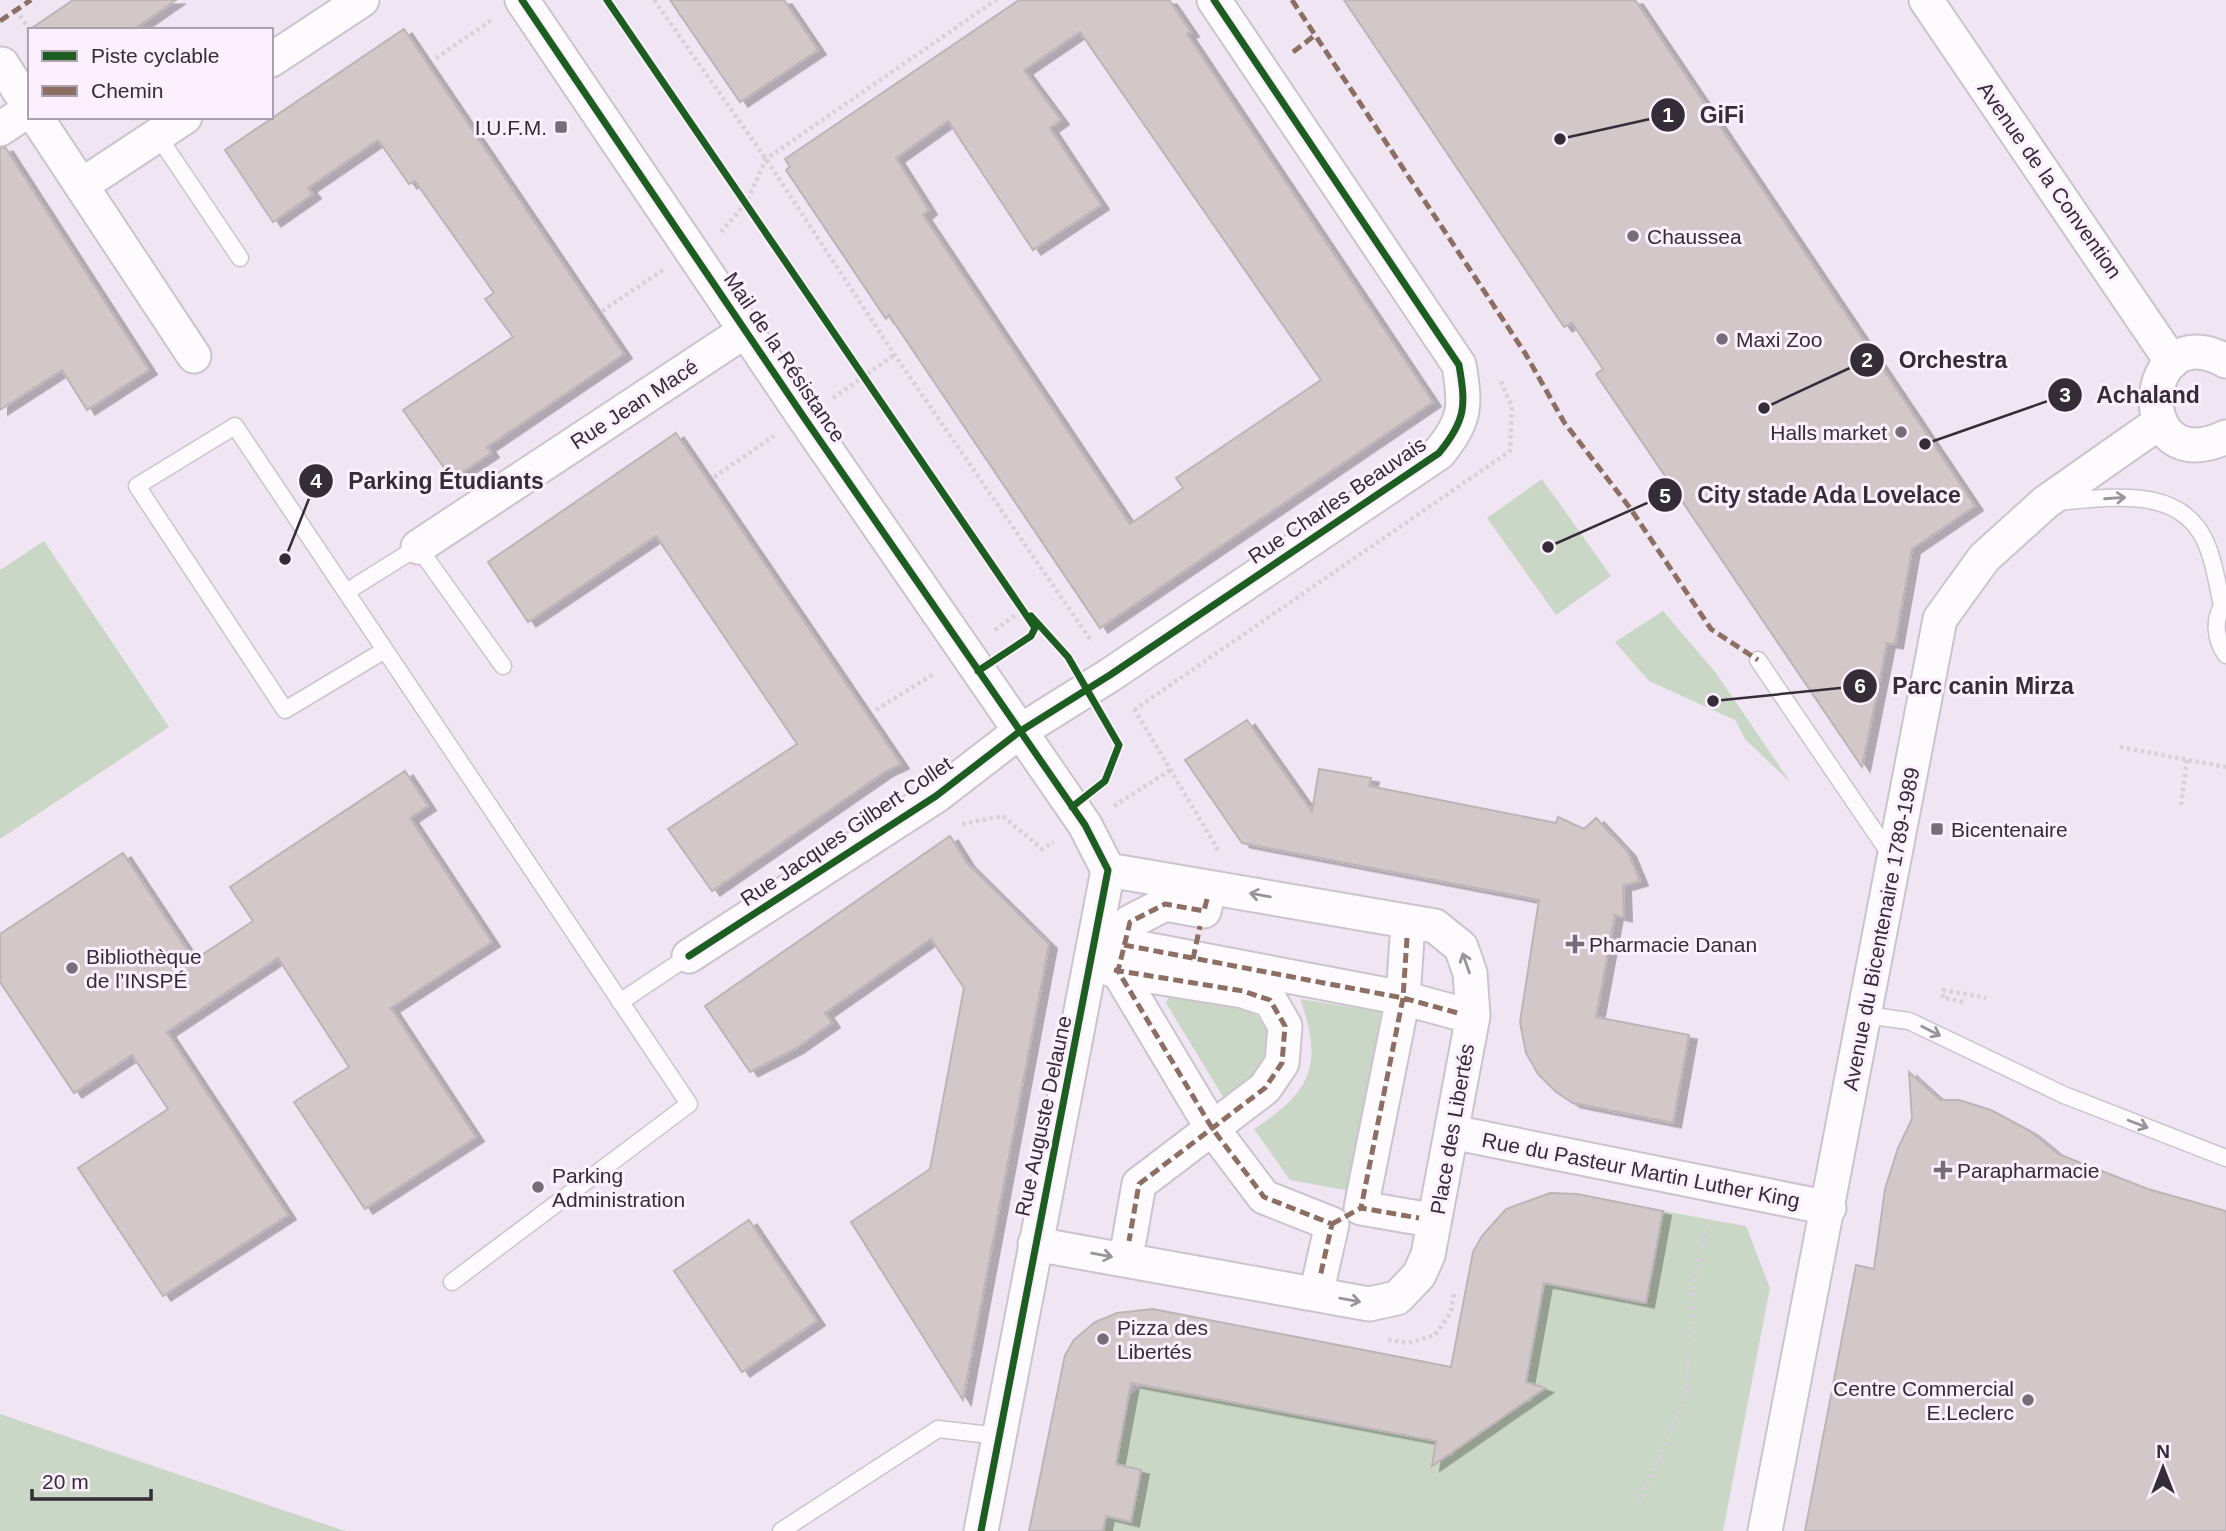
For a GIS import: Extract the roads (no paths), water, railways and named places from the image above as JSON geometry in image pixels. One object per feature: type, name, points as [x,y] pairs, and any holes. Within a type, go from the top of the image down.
[{"type":"street","points":[[273,59],[362,0]]},
{"type":"street","name":"Rue Charles Beauvais","points":[[1019,732],[1111,675],[1438,453],[1457,430],[1465,397],[1460,365],[1214,0]]},
{"type":"street","name":"Avenue de la Convention","points":[[1926,0],[2172,362]]},
{"type":"street","name":"Mail de la Résistance","points":[[513,6],[745,331],[1019,732]]},
{"type":"street","points":[[2,64],[28,105]]},
{"type":"street","points":[[0,129],[28,109]]},
{"type":"street","points":[[37,119],[194,356]]},
{"type":"street","points":[[82,185],[183,119]]},
{"type":"street","name":"Rue Jean Macé","points":[[418,547],[745,331]]},
{"type":"street","points":[[2226,361],[2213,354],[2197,352],[2172,362],[2159,377],[2154,398],[2160,422],[2171,436],[2192,446],[2208,446],[2226,437]]},
{"type":"street","name":"Avenue du Bicentenaire 1789-1989","points":[[1765,1531],[1940,619],[1984,558],[2046,502],[2160,422]]},
{"type":"street","points":[[1019,732],[1085,825],[1108,870]]},
{"type":"street","name":"Rue Jacques Gilbert Collet","points":[[689,956],[936,796],[1019,732]]},
{"type":"street","name":"Place des Libertés","points":[[1034,1244],[1369,1304],[1396,1298],[1419,1275],[1428,1255],[1473,1016],[1470,973],[1461,947],[1436,926],[1108,870]]},
{"type":"street","name":"Rue Auguste Delaune","points":[[981,1531],[1034,1244],[1092,967],[1108,870]]},
{"type":"street","points":[[1194,959],[1204,911],[1165,904],[1130,922],[1118,962],[1212,1128],[1264,1197],[1332,1224]]},
{"type":"street","points":[[1361,1208],[1403,999],[1407,938]]},
{"type":"street","points":[[1118,962],[1194,959],[1403,999],[1458,1013]]},
{"type":"street","points":[[1118,962],[1243,990],[1270,1000],[1285,1026],[1282,1063],[1265,1088],[1139,1184],[1129,1241]]},
{"type":"street","name":"Rue du Pasteur Martin Luther King","points":[[1452,1132],[1829,1208]]},
{"type":"street","points":[[1320,1277],[1332,1224],[1361,1208],[1419,1218]]},
{"type":"lane","points":[[158,136],[240,258]]},
{"type":"lane","points":[[385,650],[285,710],[137,486],[235,426],[385,650],[620,1002],[689,1104],[452,1282]]},
{"type":"lane","points":[[2046,502],[2137,496],[2172,506],[2191,519],[2208,546],[2224,604],[2216,622],[2217,638],[2226,655]]},
{"type":"lane","points":[[346,592],[418,547],[503,666]]},
{"type":"lane","points":[[1758,660],[1894,859]]},
{"type":"lane","points":[[620,1002],[689,956]]},
{"type":"lane","points":[[1865,1015],[1909,1021],[2063,1095],[2226,1158]]},
{"type":"lane","points":[[781,1531],[938,1429],[999,1436]]},
{"type":"place","name":"I.U.F.M.","points":[[561,127]]},
{"type":"place","name":"GiFi","points":[[1560,139]]},
{"type":"place","name":"Chaussea","points":[[1633,236]]},
{"type":"place","name":"Maxi Zoo","points":[[1722,339]]},
{"type":"place","name":"Orchestra","points":[[1764,408]]},
{"type":"place","name":"Halls market","points":[[1901,432]]},
{"type":"place","name":"Achaland","points":[[1925,444]]},
{"type":"place","name":"City stade Ada Lovelace","points":[[1548,547]]},
{"type":"place","name":"Parking Étudiants","points":[[285,559]]},
{"type":"place","name":"Parc canin Mirza","points":[[1713,701]]},
{"type":"place","name":"Bicentenaire","points":[[1937,829]]},
{"type":"place","name":"Pharmacie Danan","points":[[1575,944]]},
{"type":"place","name":"Bibliothèque de l’INSPÉ","points":[[72,968]]},
{"type":"place","name":"Parapharmacie","points":[[1943,1170]]},
{"type":"place","name":"Parking Administration","points":[[538,1187]]},
{"type":"place","name":"Pizza des Libertés","points":[[1103,1339]]},
{"type":"place","name":"Centre Commercial E.Leclerc","points":[[2028,1400]]}]
